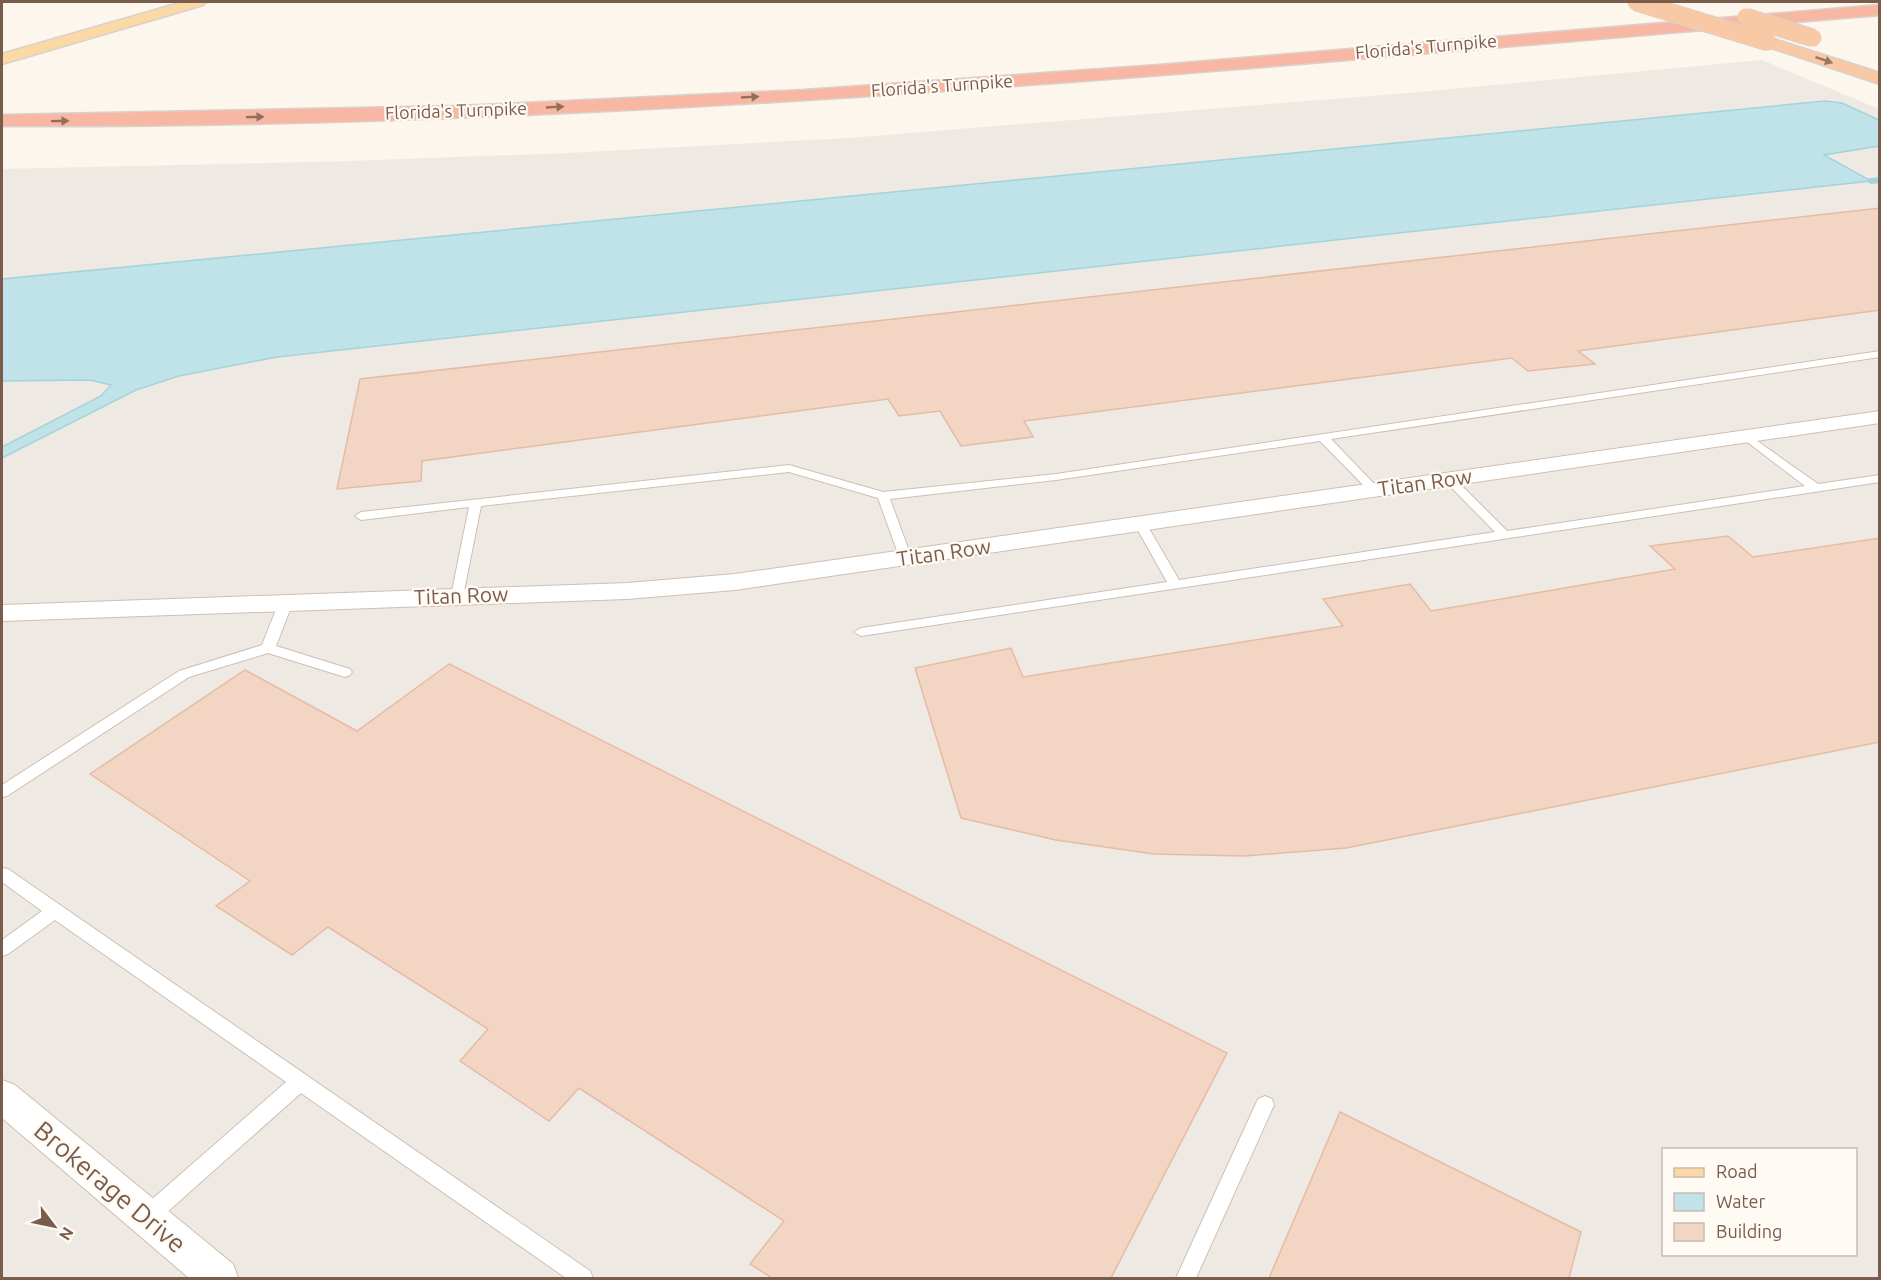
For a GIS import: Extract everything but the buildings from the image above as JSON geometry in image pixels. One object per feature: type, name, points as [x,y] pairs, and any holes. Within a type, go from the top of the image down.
[{"type":"highway","points":[[1636,2],[1768,42],[1880,80]]},
{"type":"highway","name":"Florida's Turnpike","points":[[2,105],[422,96],[801,79],[1108,58],[1808,2]]},
{"type":"highway","points":[[1712,7],[1833,44]]},
{"type":"highway","name":"Florida's Turnpike","points":[[2,121],[258,117],[528,108],[915,88],[1880,10]]},
{"type":"main road","points":[[22,53],[107,22],[177,2]]},
{"type":"main road","points":[[2,59],[198,2]]},
{"type":"street","name":"Titan Row","points":[[2,613],[627,591],[723,583],[906,559],[1880,417]]},
{"type":"street","name":"Brokerage Drive","points":[[2,1095],[215,1277]]},
{"type":"lane","points":[[361,516],[789,468],[883,496],[1056,477],[1880,354]]},
{"type":"lane","points":[[1746,436],[1816,488]]},
{"type":"lane","points":[[1322,437],[1374,491]]},
{"type":"lane","points":[[861,632],[1880,478]]},
{"type":"lane","points":[[1450,480],[1504,535]]},
{"type":"lane","points":[[883,496],[906,559]]},
{"type":"lane","points":[[457,596],[476,503]]},
{"type":"lane","points":[[1141,525],[1175,584]]},
{"type":"lane","points":[[268,648],[286,602]]},
{"type":"lane","points":[[2,792],[184,674],[268,648],[345,672]]},
{"type":"lane","points":[[2,874],[582,1278]]},
{"type":"lane","points":[[2,949],[54,911]]},
{"type":"lane","points":[[146,1217],[300,1082]]},
{"type":"lane","points":[[1186,1278],[1265,1105]]},
{"type":"shaded area","points":[[1762,60],[1879,109],[1879,1278],[2,1278],[2,169],[349,161],[568,153],[848,138],[1408,93]]},
{"type":"water","points":[[1825,101],[1842,103],[1879,120],[1879,146],[1824,155],[1871,181],[277,357],[179,376],[136,390],[2,458],[2,447],[101,396],[111,385],[90,380],[2,381],[2,279]]},
{"type":"waterway","points":[[1871,181],[1880,180]]}]
